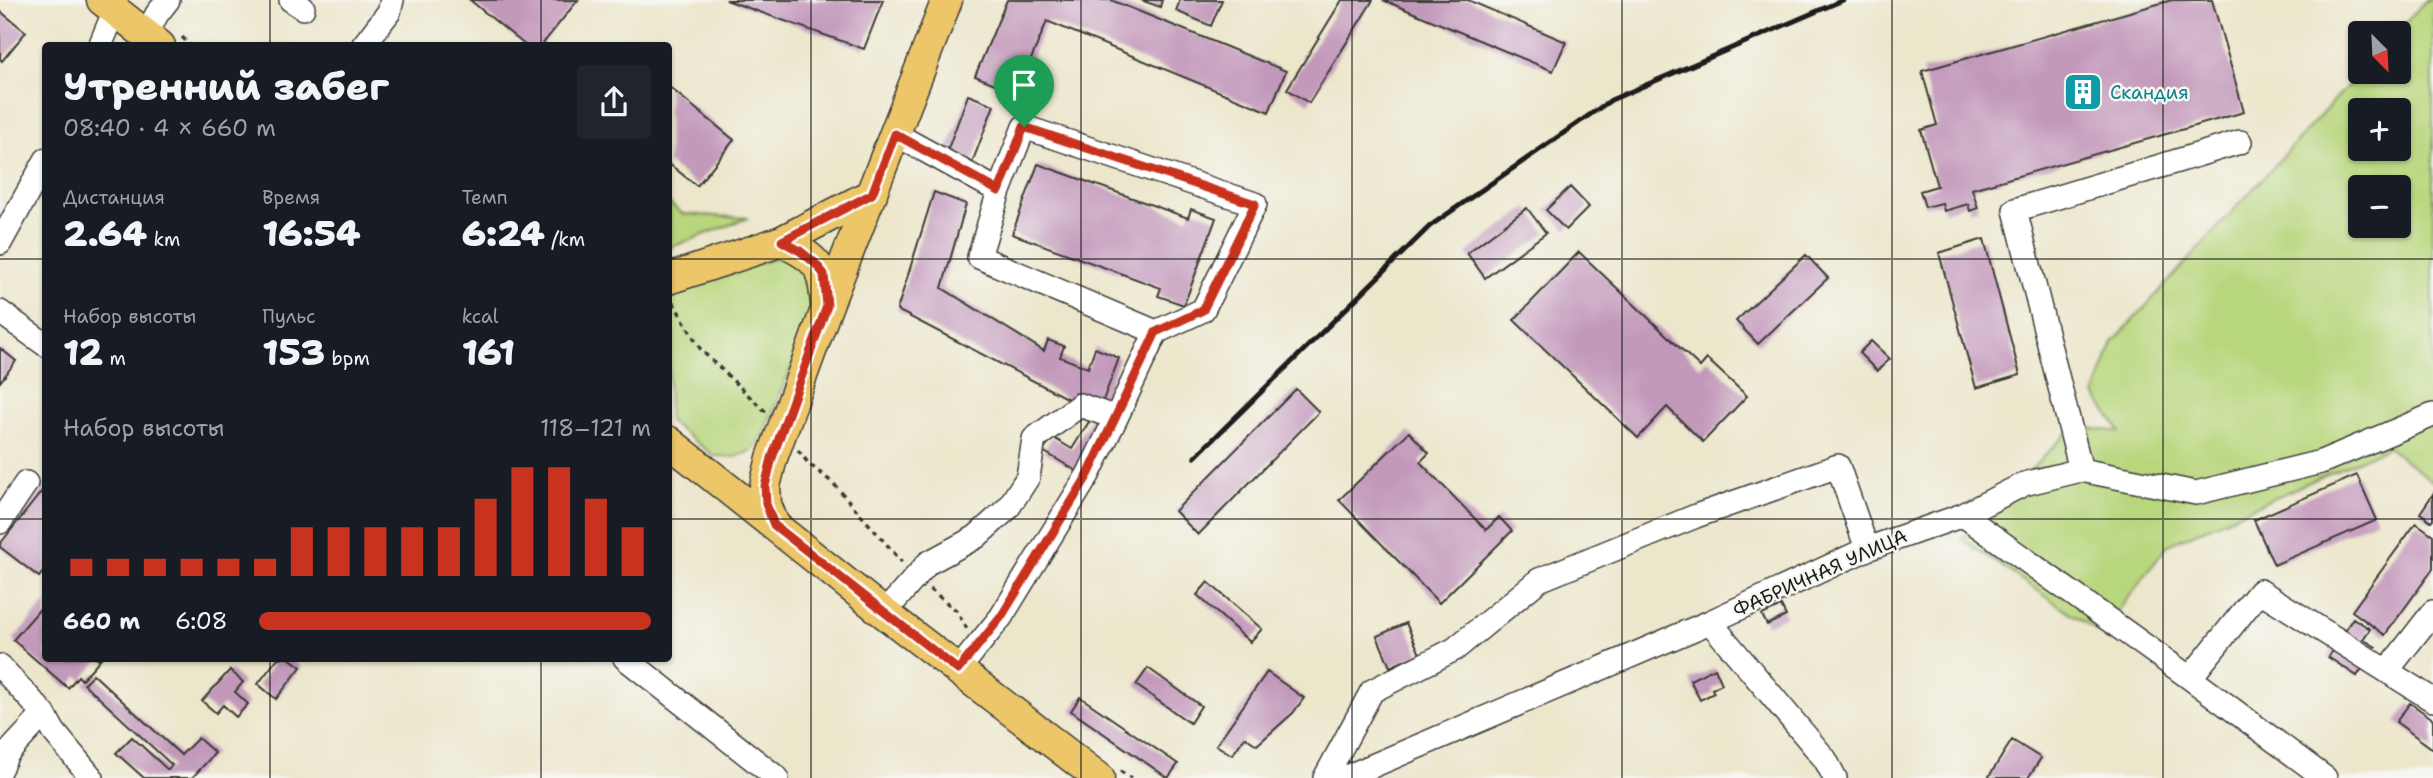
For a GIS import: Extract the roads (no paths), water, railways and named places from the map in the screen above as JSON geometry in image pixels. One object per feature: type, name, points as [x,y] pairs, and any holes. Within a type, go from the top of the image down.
[{"type":"main road","points":[[774,525],[766,504],[765,486],[772,458],[827,306],[947,0]]},
{"type":"main road","points":[[108,5],[153,40]]},
{"type":"main road","points":[[672,278],[782,241],[872,194]]},
{"type":"main road","points":[[782,241],[800,251],[824,274],[827,306]]},
{"type":"main road","points":[[672,445],[1099,778]]},
{"type":"main road","points":[[705,470],[730,475],[752,470],[772,458]]},
{"type":"street","points":[[153,40],[157,14],[168,0]]},
{"type":"street","points":[[366,42],[389,12],[393,0]]},
{"type":"street","points":[[101,42],[108,5]]},
{"type":"street","points":[[958,670],[1001,617],[1088,475],[1156,332],[1203,310],[1255,204],[1024,127],[999,191],[979,257],[1156,332]]},
{"type":"street","points":[[895,134],[999,191]]},
{"type":"street","points":[[2240,142],[2015,210],[2081,470],[2196,493],[2321,462],[2433,415]]},
{"type":"street","points":[[0,243],[42,167]]},
{"type":"street","points":[[0,312],[42,342]]},
{"type":"street","points":[[884,613],[928,563],[976,537],[1008,508],[1028,477],[1034,439],[1080,405],[1116,418]]},
{"type":"street","points":[[1325,778],[1371,691],[1455,649],[1539,580],[1696,516],[1838,466],[1867,549]]},
{"type":"street","name":"ФАБРИЧНАЯ УЛИЦА","points":[[1344,778],[1710,622],[1867,549],[1963,515],[2024,484],[2081,470]]},
{"type":"street","points":[[0,522],[26,483]]},
{"type":"street","points":[[1963,515],[2325,778]]},
{"type":"street","points":[[2190,678],[2260,591],[2433,700]]},
{"type":"street","points":[[2388,671],[2433,612]]},
{"type":"street","points":[[1710,622],[1825,759],[1835,778]]},
{"type":"street","points":[[630,662],[777,778]]},
{"type":"street","points":[[0,666],[44,714],[54,732],[92,778]]},
{"type":"street","points":[[0,769],[7,754],[44,714]]},
{"type":"railway","points":[[1195,457],[1430,226],[1611,100],[1843,0]]},
{"type":"place","name":"Скандия","points":[[2083,92]]}]
